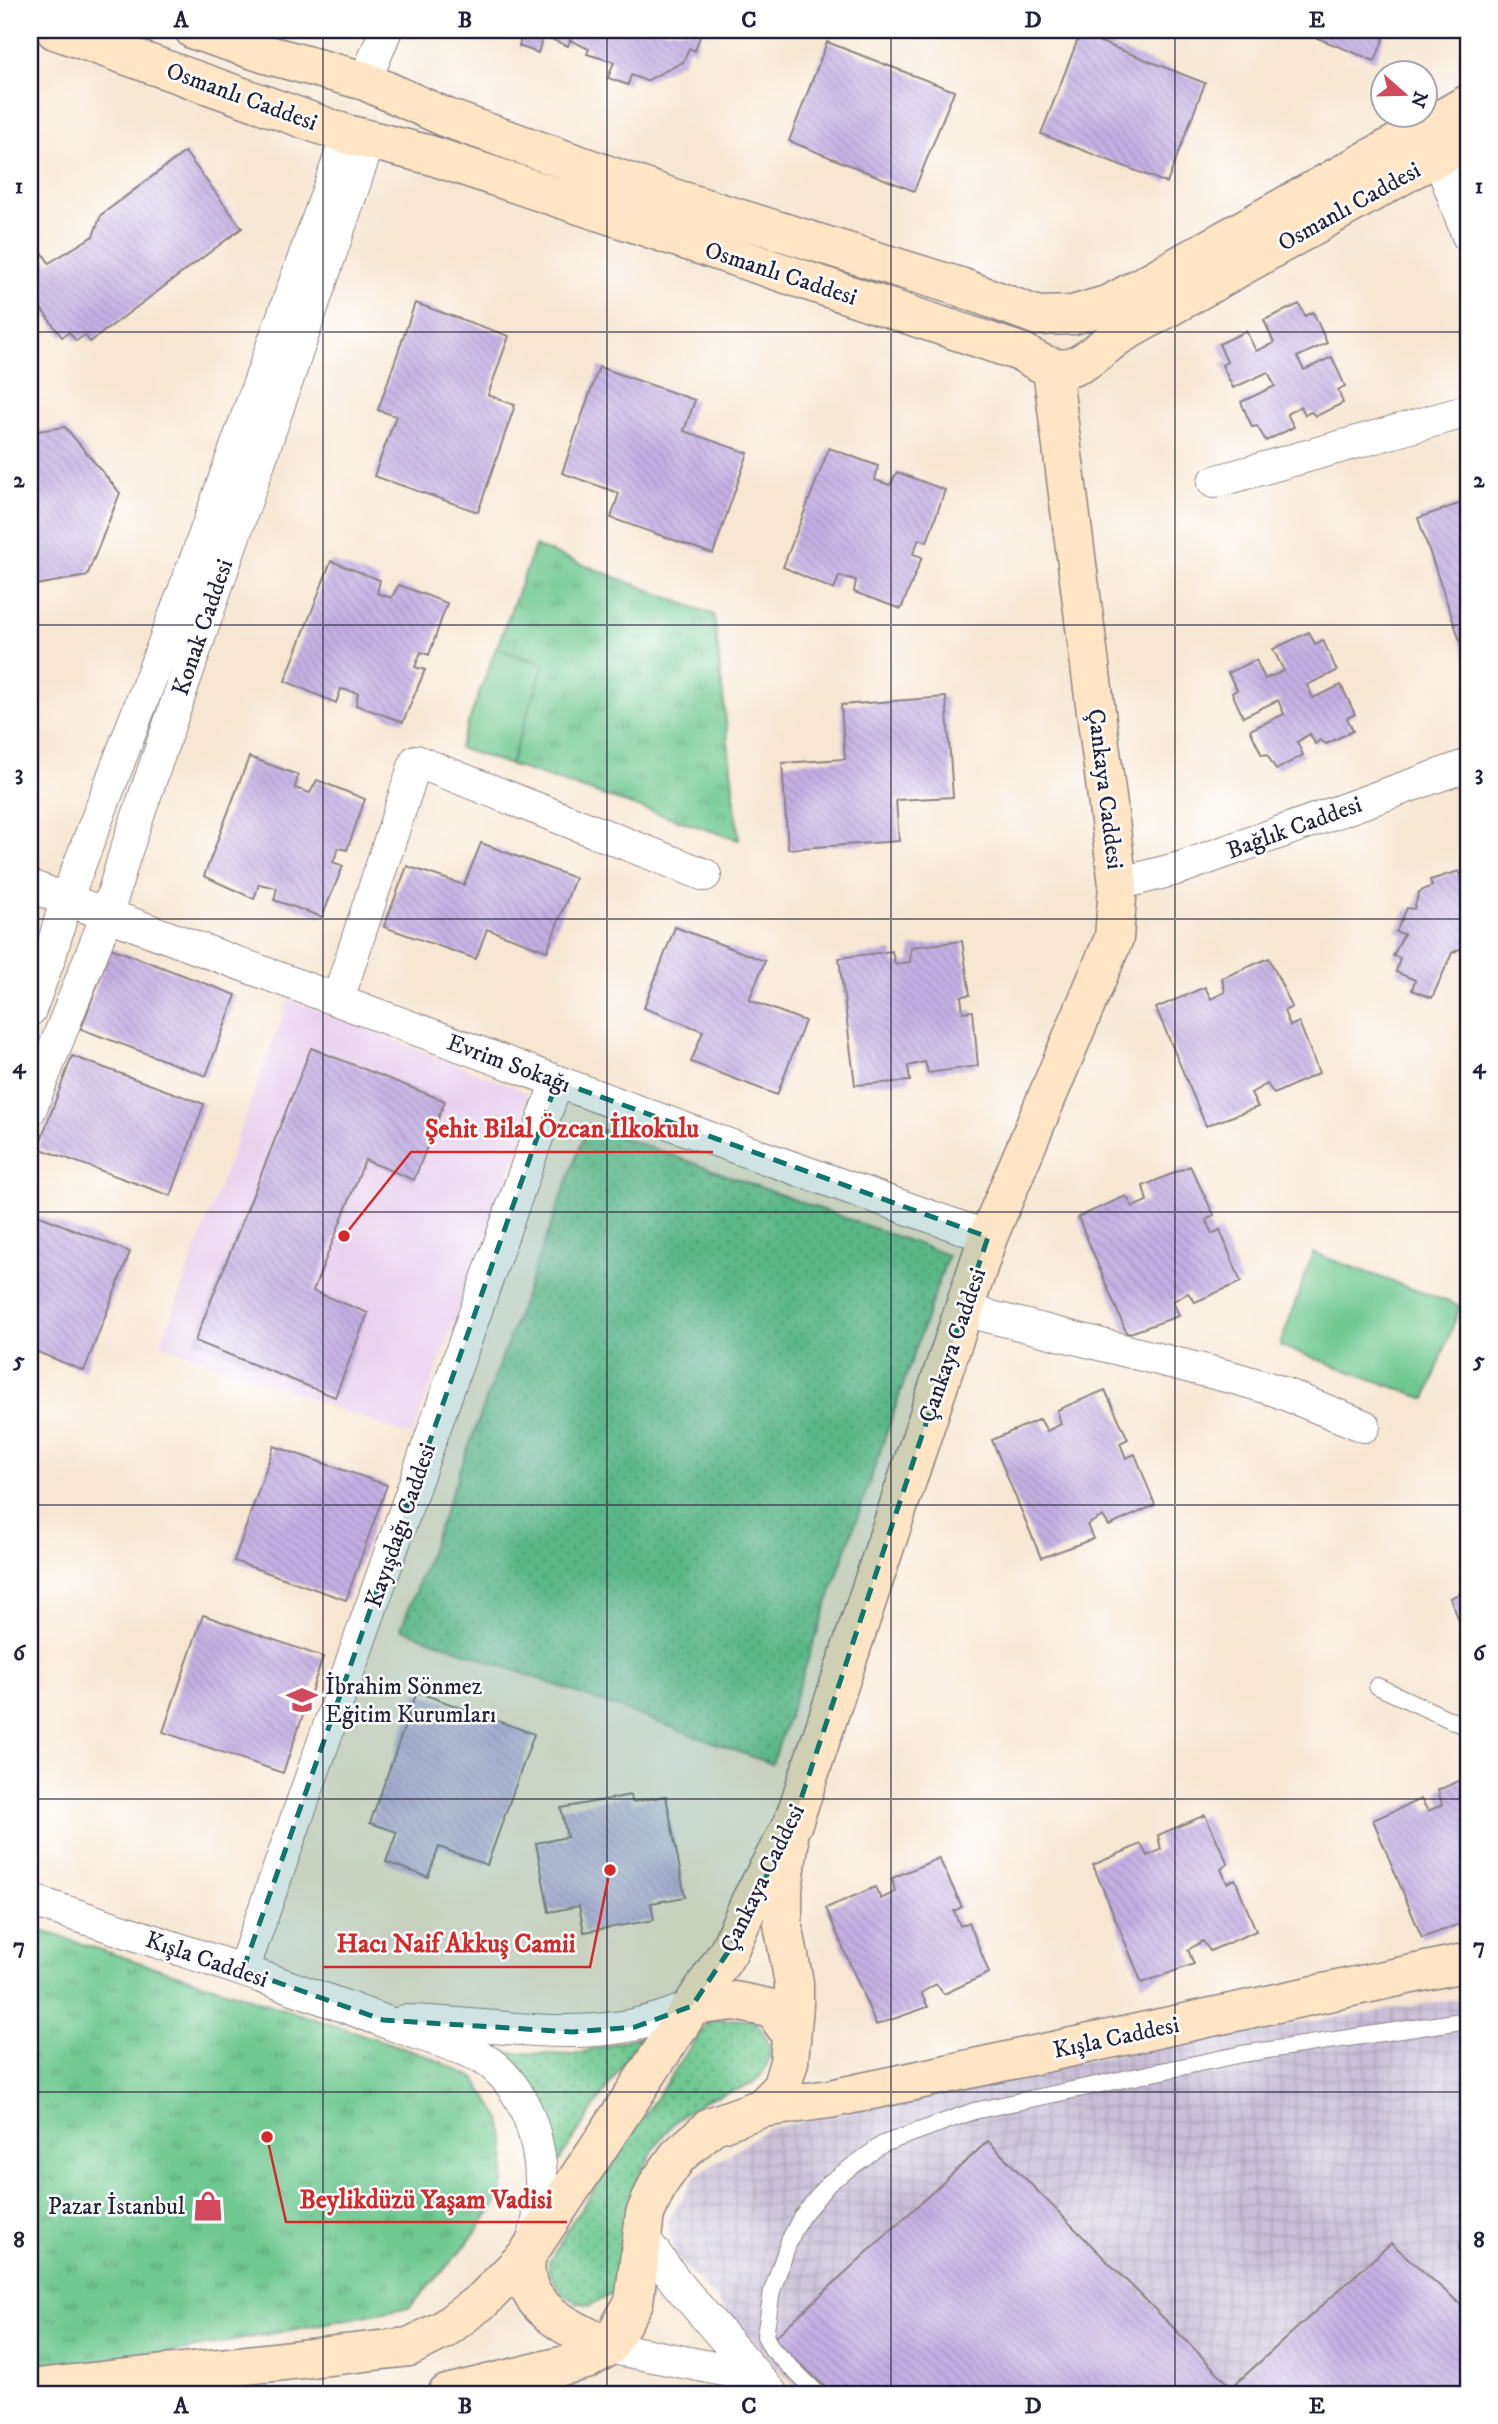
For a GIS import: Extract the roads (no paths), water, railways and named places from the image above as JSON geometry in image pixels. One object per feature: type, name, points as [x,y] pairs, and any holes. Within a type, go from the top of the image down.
[{"type":"main road","name":"Osmanlı Caddesi","points":[[55,30],[357,137],[430,155],[1023,354],[1045,366],[1068,370],[1130,330],[1415,168],[1454,151]]},
{"type":"main road","name":"Osmanlı Caddesi","points":[[194,30],[365,82],[447,118],[673,198],[960,287],[1038,316],[1061,316],[1110,304],[1468,104]]},
{"type":"main road","points":[[365,82],[386,120],[357,137],[327,104],[331,90],[365,82]]},
{"type":"main road","points":[[1045,366],[1033,345],[1039,327],[1061,316],[1090,336],[1088,359]]},
{"type":"main road","name":"Çankaya Caddesi","points":[[30,2389],[409,2347],[443,2330],[484,2299],[527,2255],[728,1952],[751,1900],[793,1823],[989,1237],[1114,938],[1118,884],[1045,366]]},
{"type":"main road","points":[[762,2108],[781,2089],[789,2062],[794,1983],[783,1924],[783,1890],[793,1823]]},
{"type":"main road","name":"Kışla Caddesi","points":[[608,2347],[634,2302],[645,2214],[658,2184],[678,2156],[712,2126],[762,2108],[830,2099],[1468,1962]]},
{"type":"main road","points":[[692,2006],[735,2001],[774,2010],[791,2035]]},
{"type":"main road","points":[[527,2255],[524,2269],[528,2287],[539,2306],[555,2319],[608,2347]]},
{"type":"main road","points":[[447,2394],[586,2360],[608,2347]]},
{"type":"street","points":[[365,82],[386,30]]},
{"type":"street","name":"Konak Caddesi","points":[[30,1010],[50,956],[66,900],[197,557],[338,163],[357,137]]},
{"type":"street","name":"Konak Caddesi","points":[[30,1110],[107,915],[357,137]]},
{"type":"street","points":[[1454,151],[1468,236]]},
{"type":"street","points":[[1214,482],[1468,411]]},
{"type":"street","points":[[338,999],[416,761],[705,875]]},
{"type":"street","name":"Bağlık Caddesi","points":[[1118,884],[1180,868],[1468,765]]},
{"type":"street","name":"Evrim Sokağı","points":[[30,886],[989,1237]]},
{"type":"street","name":"Kayışdağı Caddesi","points":[[243,1970],[557,1081]]},
{"type":"street","points":[[963,1310],[1250,1383],[1364,1426]]},
{"type":"street","name":"Kışla Caddesi","points":[[30,1900],[243,1970],[383,2020],[494,2066],[515,2091],[526,2110],[537,2149],[541,2184],[539,2221],[527,2255]]},
{"type":"street","points":[[383,2020],[458,2022],[541,2032],[573,2032],[635,2027],[665,2019],[692,2006]]},
{"type":"street","points":[[642,2236],[676,2282],[770,2394]]},
{"type":"street","points":[[608,2347],[734,2372],[752,2379],[770,2394]]},
{"type":"lane","points":[[1377,1686],[1468,1728]]},
{"type":"lane","points":[[818,2394],[772,2349],[765,2336],[772,2291],[789,2241],[801,2217],[829,2183],[883,2144],[974,2111],[1242,2053],[1468,2020]]},
{"type":"place","name":"Şehit Bilal Özcan İlkokulu","points":[[344,1236]]},
{"type":"place","name":"İbrahim Sönmez Eğitim Kurumları","points":[[302,1700]]},
{"type":"place","name":"Hacı Naif Akkuş Camii","points":[[610,1870]]},
{"type":"place","name":"Beylikdüzü Yaşam Vadisi","points":[[267,2137]]},
{"type":"place","name":"Pazar İstanbul","points":[[208,2206]]}]
